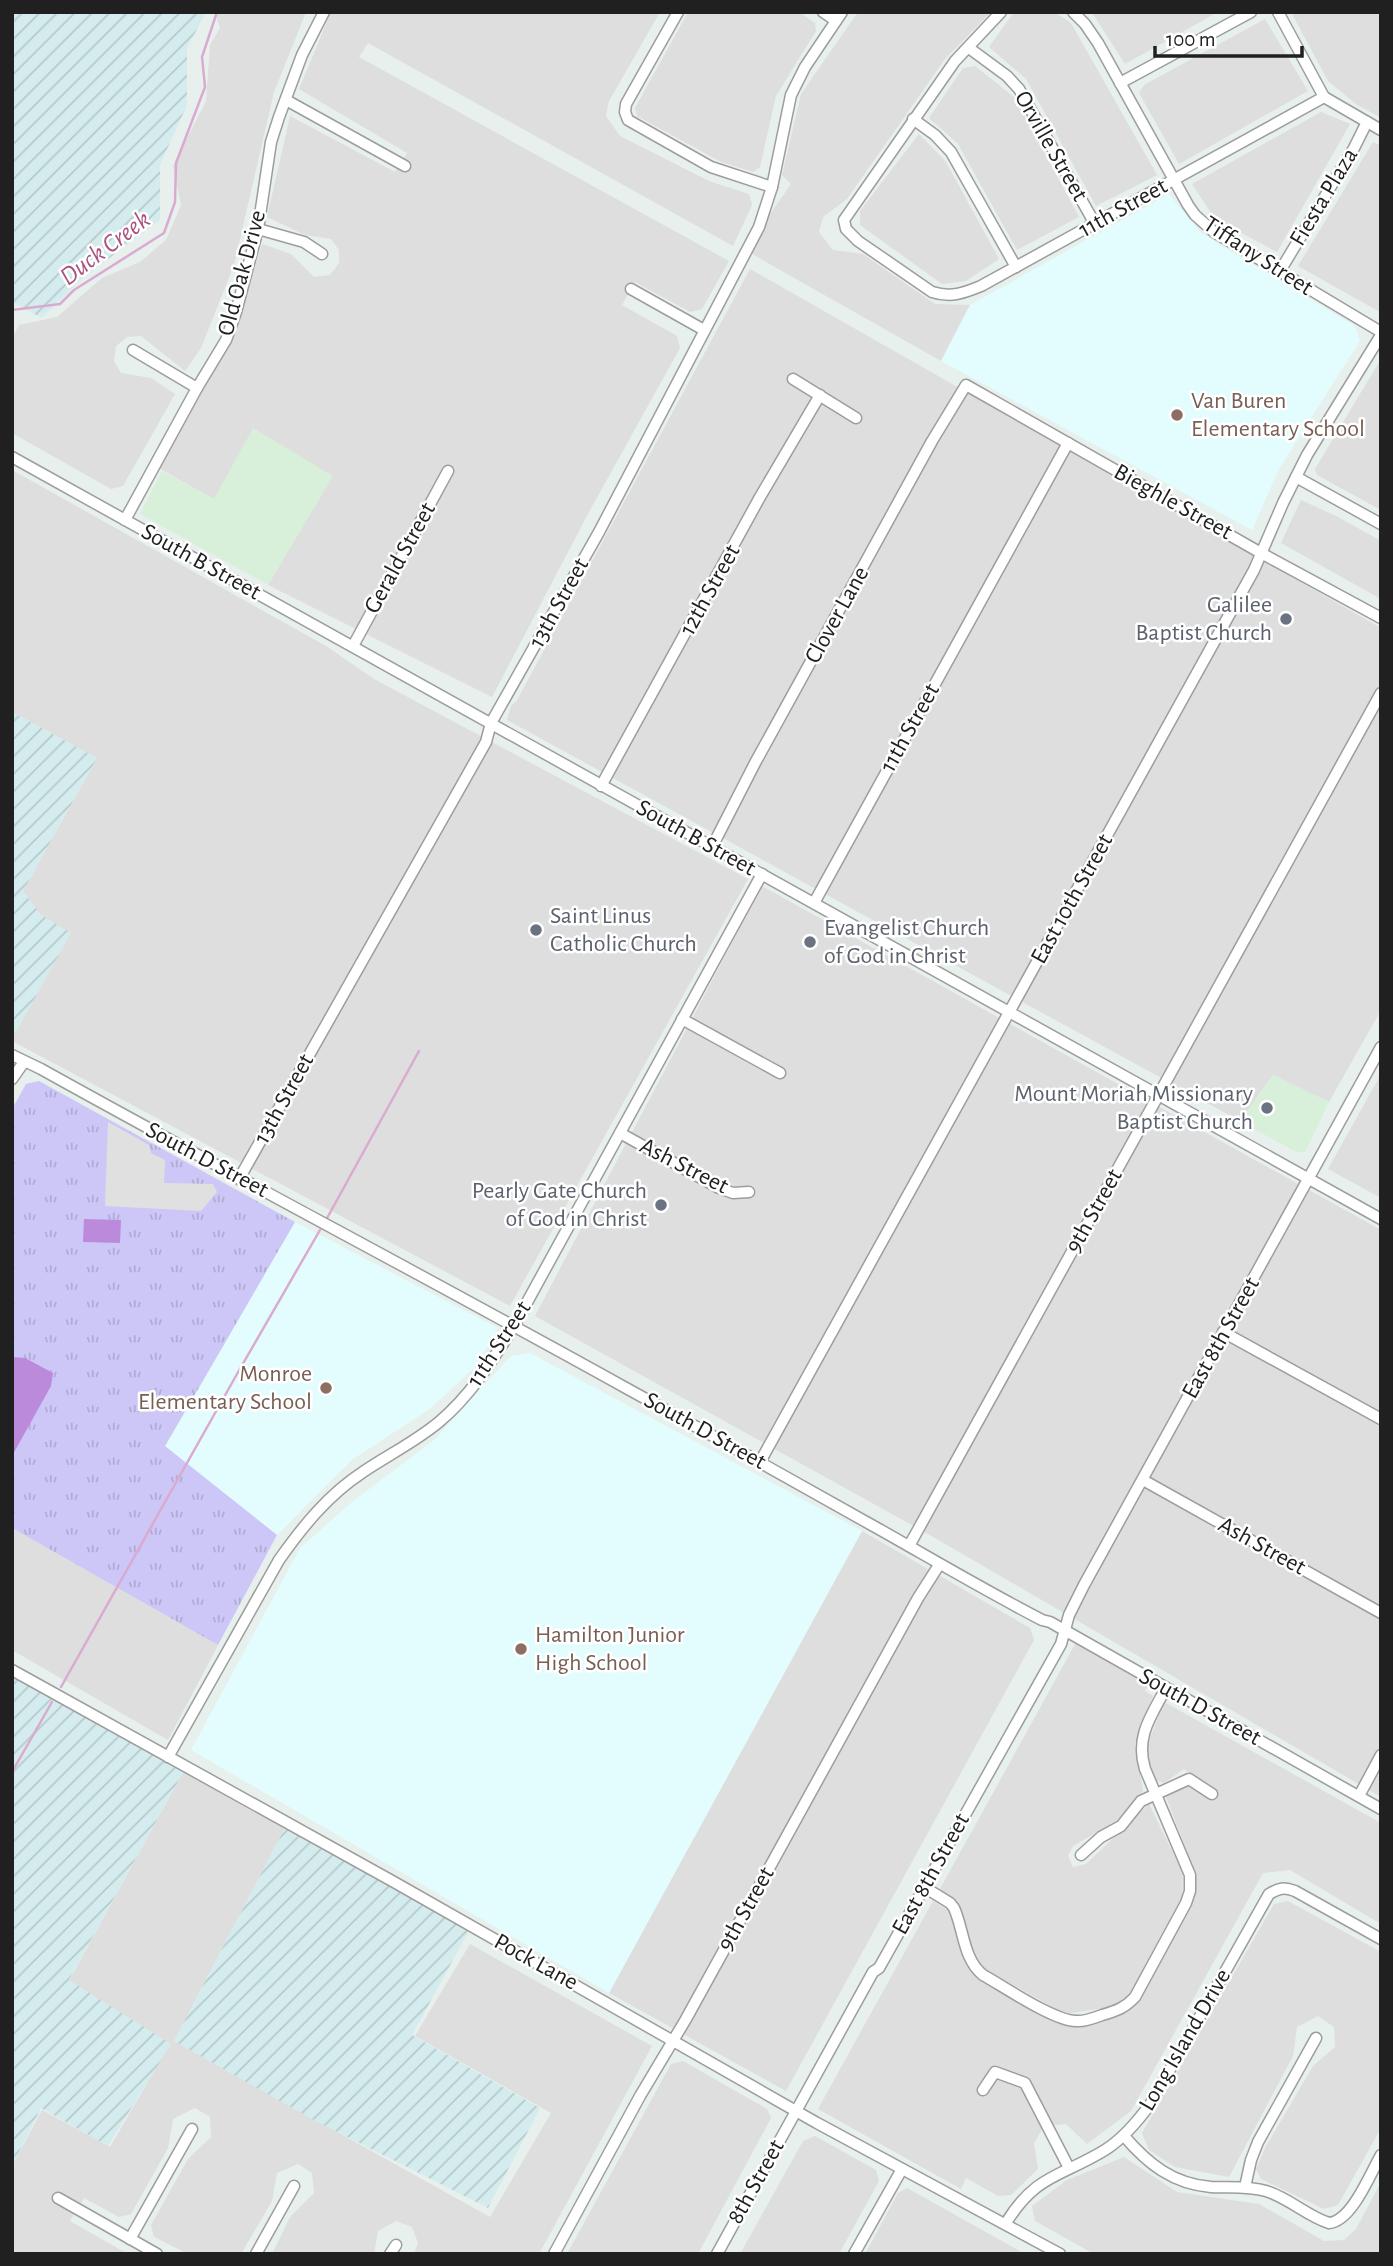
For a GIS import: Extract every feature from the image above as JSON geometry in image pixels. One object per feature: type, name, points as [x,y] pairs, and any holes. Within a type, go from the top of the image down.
[{"type":"street","name":"Old Oak Drive","points":[[125,520],[226,340],[258,229],[271,142],[302,55],[324,12]]},
{"type":"street","points":[[678,12],[626,104],[628,120],[711,167],[772,187]]},
{"type":"street","points":[[823,12],[839,17]]},
{"type":"street","points":[[1001,12],[955,61],[913,119],[935,135],[951,152],[1016,267]]},
{"type":"street","name":"Tiffany Street","points":[[1073,12],[1093,35],[1173,180],[1188,205],[1207,227],[1381,334]]},
{"type":"street","points":[[1278,12],[1324,97],[1381,130]]},
{"type":"street","points":[[1120,83],[1250,13]]},
{"type":"street","name":"13th Street","points":[[239,1179],[486,742],[491,723],[599,532],[759,227],[772,187],[791,95],[805,67],[839,17]]},
{"type":"street","name":"Orville Street","points":[[969,48],[1007,76],[1019,89],[1095,224]]},
{"type":"street","name":"11th Street","points":[[913,119],[845,215],[844,223],[848,232],[858,241],[932,292],[956,295],[1016,267],[1324,97]]},
{"type":"street","points":[[286,100],[405,166]]},
{"type":"street","name":"Fiesta Plaza","points":[[1280,271],[1367,122]]},
{"type":"street","points":[[258,229],[304,242],[322,254]]},
{"type":"street","points":[[631,289],[704,330]]},
{"type":"street","name":"East 10th Street","points":[[760,1462],[1196,675],[1261,553],[1296,477],[1381,334]]},
{"type":"street","points":[[133,350],[197,388]]},
{"type":"street","points":[[793,379],[856,418]]},
{"type":"street","name":"Bieghle Street","points":[[966,385],[1381,618]]},
{"type":"street","name":"Clover Lane","points":[[712,847],[932,441],[966,385]]},
{"type":"street","name":"12th Street","points":[[601,786],[760,497],[820,395]]},
{"type":"street","name":"11th Street","points":[[814,903],[1068,443]]},
{"type":"street","name":"South B Street","points":[[12,457],[1381,1219]]},
{"type":"street","name":"Gerald Street","points":[[353,646],[448,471]]},
{"type":"street","points":[[1296,477],[1381,524]]},
{"type":"street","name":"9th Street","points":[[909,1546],[1381,693]]},
{"type":"street","name":"11th Street","points":[[168,1757],[279,1560],[298,1533],[342,1487],[424,1434],[454,1409],[490,1365],[762,874]]},
{"type":"street","points":[[682,1019],[780,1073]]},
{"type":"street","name":"East 8th Street","points":[[796,2111],[1061,1644],[1074,1605],[1381,1047]]},
{"type":"street","name":"South D Street","points":[[12,1055],[514,1326],[1381,1809]]},
{"type":"street","points":[[12,1079],[24,1062]]},
{"type":"street","name":"Ash Street","points":[[620,1133],[719,1188],[733,1193],[750,1192]]},
{"type":"street","points":[[1223,1332],[1381,1419]]},
{"type":"street","name":"Ash Street","points":[[1143,1480],[1381,1612]]},
{"type":"street","name":"9th Street","points":[[554,2254],[939,1564]]},
{"type":"street","name":"Pock Lane","points":[[12,1670],[394,1882],[796,2111],[1060,2254]]},
{"type":"street","points":[[924,1887],[954,1908],[970,1958],[982,1975],[1068,2021],[1085,2021],[1118,2011],[1128,2005],[1135,1997],[1190,1891],[1188,1870],[1145,1769],[1141,1749],[1148,1721],[1166,1688]]},
{"type":"street","points":[[1359,1796],[1381,1755]]},
{"type":"street","points":[[1081,1855],[1101,1837],[1121,1826],[1141,1801],[1155,1794],[1189,1779],[1212,1794]]},
{"type":"street","name":"Long Island Drive","points":[[1006,2223],[1026,2195],[1040,2183],[1107,2149],[1124,2136],[1151,2104],[1269,1894],[1286,1888],[1295,1891],[1381,1939]]},
{"type":"street","points":[[1245,2187],[1258,2142],[1316,2038]]},
{"type":"street","points":[[983,2090],[995,2072],[1024,2083],[1069,2168]]},
{"type":"street","name":"8th Street","points":[[717,2254],[796,2111]]},
{"type":"street","points":[[130,2239],[192,2129]]},
{"type":"street","points":[[1124,2136],[1150,2164],[1176,2179],[1209,2186],[1245,2187],[1266,2191],[1329,2223],[1338,2222],[1349,2211],[1381,2155]]},
{"type":"street","points":[[854,2254],[902,2169]]},
{"type":"street","points":[[256,2254],[294,2186]]},
{"type":"street","points":[[58,2198],[156,2254]]},
{"type":"shaded area","points":[[12,12],[204,12],[187,48],[187,105],[160,165],[160,220],[84,277],[42,318],[12,302]]},
{"type":"shaded area","points":[[215,12],[306,12],[274,92],[234,265],[201,348],[185,371],[141,336],[127,337],[116,346],[114,361],[121,373],[151,378],[175,394],[123,486],[111,489],[12,433],[12,338],[19,325],[57,317],[102,278],[140,262],[166,240],[181,205],[173,166],[206,101],[210,45],[220,28]]},
{"type":"shaded area","points":[[331,12],[660,12],[609,101],[606,116],[620,136],[709,181],[749,194],[752,205],[733,246],[368,43],[359,57],[729,261],[702,309],[690,312],[635,282],[622,305],[677,336],[680,348],[589,512],[492,697],[268,585],[332,476],[213,499],[159,468],[207,383],[240,315],[262,244],[291,254],[314,277],[330,275],[339,263],[339,250],[331,239],[305,235],[267,217],[290,116],[395,172],[407,153],[299,89]]},
{"type":"shaded area","points":[[688,12],[799,12],[815,23],[816,31],[776,96],[760,167],[753,172],[721,162],[637,116],[635,108]]},
{"type":"shaded area","points":[[858,12],[991,12],[945,59],[847,199],[823,217],[819,232],[833,250],[863,254],[935,304],[970,305],[941,361],[745,250],[791,184],[782,175],[801,94]]},
{"type":"shaded area","points":[[1014,12],[1054,12],[1071,23],[1157,175],[1096,206],[1026,79],[989,47]]},
{"type":"shaded area","points":[[1090,12],[1218,12],[1125,64]]},
{"type":"shaded area","points":[[1291,12],[1381,12],[1381,118],[1356,104],[1328,81]]},
{"type":"shaded area","points":[[1265,19],[1308,91],[1179,164],[1139,93],[1144,85]]},
{"type":"shaded area","points":[[975,66],[1014,97],[1079,217],[1017,250],[958,144],[929,118],[963,68]]},
{"type":"shaded area","points":[[1321,112],[1350,124],[1277,252],[1215,219],[1192,184]]},
{"type":"shaded area","points":[[919,134],[946,162],[999,259],[966,281],[942,284],[860,225],[860,211]]},
{"type":"shaded area","points":[[1373,142],[1381,146],[1380,312],[1298,266]]},
{"type":"shaded area","name":"Van Buren Elementary School","points":[[1169,194],[1201,233],[1355,326],[1360,341],[1279,469],[1252,530],[941,361],[970,305]]},
{"type":"shaded area","points":[[750,269],[1381,628],[1381,1010],[1329,1102],[1273,1075],[1240,1121],[507,720],[511,706],[517,700]]},
{"type":"shaded area","points":[[1381,359],[1381,510],[1317,475],[1315,469]]},
{"type":"shaded area","points":[[253,428],[333,476],[268,585],[140,514],[162,471],[214,499]]},
{"type":"shaded area","points":[[12,470],[326,646],[374,679],[748,879],[510,1306],[12,1041],[40,914],[23,891],[97,758],[12,712]]},
{"type":"shaded area","points":[[1301,500],[1381,541],[1381,599],[1281,543]]},
{"type":"shaded area","points":[[12,712],[97,758],[23,891],[40,914],[71,933],[12,1039]]},
{"type":"shaded area","points":[[762,886],[1381,1230],[1381,1797],[928,1534],[535,1316]]},
{"type":"shaded area","points":[[1381,1074],[1381,1198],[1328,1169]]},
{"type":"shaded area","points":[[1273,1075],[1329,1102],[1305,1152],[1296,1152],[1240,1121]]},
{"type":"shaded area","points":[[108,1122],[149,1145],[151,1153],[165,1160],[164,1183],[213,1184],[217,1192],[201,1211],[105,1206]]},
{"type":"shaded area","points":[[84,1219],[121,1220],[120,1243],[83,1242]]},
{"type":"shaded area","name":"Monroe Elementary School","points":[[295,1222],[498,1328],[476,1366],[430,1409],[353,1459],[277,1535],[165,1447]]},
{"type":"shaded area","name":"Hamilton Junior High School","points":[[530,1353],[862,1531],[609,1993],[191,1750],[300,1548],[352,1502],[434,1440],[511,1356]]},
{"type":"shaded area","points":[[12,1357],[25,1358],[53,1373],[51,1386],[12,1456]]},
{"type":"shaded area","points":[[12,1528],[218,1645],[168,1740],[12,1650]]},
{"type":"shaded area","points":[[862,1531],[1030,1628],[1034,1640],[786,2091],[609,1993]]},
{"type":"shaded area","points":[[1078,1639],[1151,1680],[1145,1691],[1153,1696],[1135,1744],[1143,1791],[1116,1821],[1073,1846],[1068,1856],[1073,1867],[1086,1864],[1149,1804],[1183,1873],[1182,1897],[1131,1992],[1116,2006],[1065,2014],[985,1969],[975,1956],[959,1905],[940,1889]]},
{"type":"shaded area","points":[[12,1667],[187,1765],[69,1980],[171,2044],[108,2146],[41,2108],[12,2166]]},
{"type":"shaded area","points":[[1166,1703],[1381,1823],[1381,1924],[1290,1870],[1263,1873],[1131,2111],[1087,2144],[1066,2124],[1044,2126],[1034,2143],[1038,2169],[1011,2195],[998,2196],[966,2178],[961,2189],[818,2109],[933,1901],[949,1911],[963,1956],[978,1979],[1068,2027],[1088,2027],[1126,2013],[1142,1997],[1196,1893],[1195,1872],[1166,1797],[1187,1786],[1210,1798],[1215,1788],[1184,1769],[1164,1783],[1155,1780],[1146,1749]]},
{"type":"shaded area","points":[[187,1765],[288,1822],[174,2041],[490,2217],[551,2113],[415,2036],[470,1944],[652,2046],[539,2254],[414,2254],[418,2243],[412,2227],[396,2221],[378,2231],[374,2254],[272,2254],[290,2217],[314,2193],[312,2173],[298,2164],[277,2173],[272,2201],[241,2254],[188,2254],[154,2237],[151,2225],[188,2159],[211,2137],[210,2117],[195,2108],[173,2119],[168,2148],[131,2214],[119,2217],[84,2198],[70,2221],[128,2254],[12,2254],[12,2166],[42,2110],[110,2147],[170,2044],[69,1981]]},
{"type":"shaded area","points":[[288,1822],[471,1927],[412,2035],[540,2108],[488,2208],[310,2118],[174,2041]]},
{"type":"shaded area","points":[[1288,1901],[1381,1952],[1381,2128],[1338,2205],[1324,2209],[1261,2179],[1256,2169],[1265,2148],[1313,2066],[1335,2047],[1334,2027],[1318,2016],[1297,2027],[1293,2056],[1229,2177],[1175,2167],[1149,2150],[1142,2133],[1274,1904]]},
{"type":"shaded area","points":[[683,2061],[767,2109],[771,2118],[698,2254],[567,2254],[671,2064]]},
{"type":"shaded area","points":[[815,2136],[876,2170],[879,2181],[839,2254],[740,2254],[803,2141]]},
{"type":"shaded area","points":[[1124,2157],[1177,2192],[1259,2204],[1324,2241],[1344,2240],[1356,2229],[1381,2182],[1381,2254],[1094,2254],[1035,2221],[1032,2206],[1067,2180]]},
{"type":"shaded area","points":[[907,2188],[1025,2254],[865,2254],[898,2193]]},
{"type":"green space","points":[[39,1081],[295,1222],[165,1446],[277,1535],[218,1645],[12,1528],[12,1109],[26,1084]]},
{"type":"waterway","name":"Duck Creek","points":[[12,310],[60,304],[74,290],[164,233],[175,202],[176,163],[205,87],[202,57],[217,12]]},
{"type":"waterway","points":[[326,1220],[419,1051]]},
{"type":"waterway","points":[[61,1687],[320,1230]]},
{"type":"waterway","points":[[12,1772],[52,1702]]},
{"type":"place","name":"Van Buren Elementary School","points":[[1177,415]]},
{"type":"place","name":"Galilee Baptist Church","points":[[1286,619]]},
{"type":"place","name":"Saint Linus Catholic Church","points":[[536,930]]},
{"type":"place","name":"Evangelist Church of God in Christ","points":[[810,942]]},
{"type":"place","name":"Mount Moriah Missionary Baptist Church","points":[[1267,1108]]},
{"type":"place","name":"Pearly Gate Church of God in Christ","points":[[661,1205]]},
{"type":"place","name":"Monroe Elementary School","points":[[326,1388]]},
{"type":"place","name":"Hamilton Junior High School","points":[[521,1649]]}]
